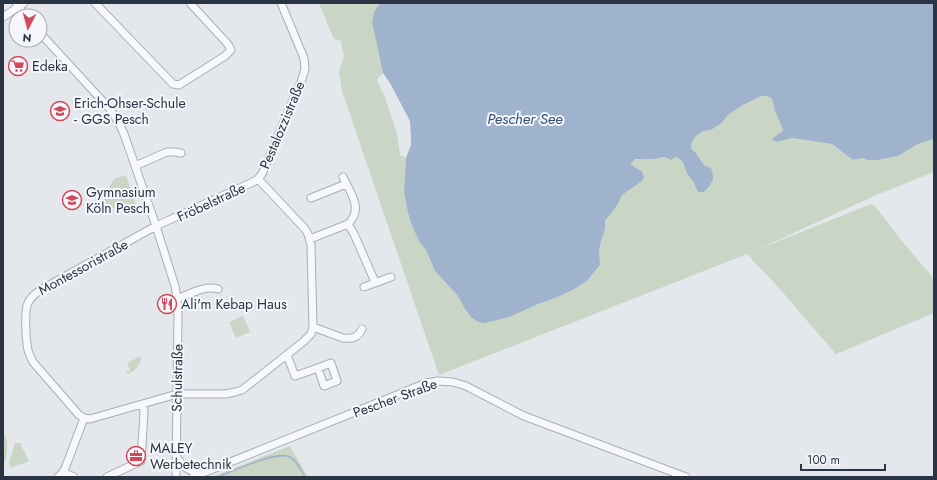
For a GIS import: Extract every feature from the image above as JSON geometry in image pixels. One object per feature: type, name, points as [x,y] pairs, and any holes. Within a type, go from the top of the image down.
[{"type":"street","points":[[95,3],[173,84],[176,85],[179,85],[220,59],[230,50],[226,42],[190,3]]},
{"type":"street","name":"Pestalozzistraße","points":[[258,179],[262,174],[289,111],[305,69],[304,58],[282,3]]},
{"type":"street","points":[[3,17],[19,4]]},
{"type":"street","name":"Schulstraße","points":[[48,42],[116,117],[124,134],[175,286],[178,320],[176,477]]},
{"type":"street","points":[[135,166],[167,152],[181,153]]},
{"type":"street","name":"Fröbelstraße","points":[[156,226],[258,179],[305,229],[310,239],[313,327]]},
{"type":"street","points":[[310,239],[348,224],[352,220],[356,210],[355,203],[344,180],[311,198]]},
{"type":"street","points":[[348,224],[376,282]]},
{"type":"street","name":"Montessoristraße","points":[[84,418],[79,415],[33,362],[30,356],[27,342],[26,308],[28,302],[31,297],[44,288],[156,226]]},
{"type":"street","points":[[364,287],[391,277]]},
{"type":"street","points":[[177,299],[205,288],[210,287],[218,289]]},
{"type":"street","points":[[74,477],[60,475],[66,466],[84,418],[90,419],[177,394],[225,394],[236,392],[242,390],[303,342],[311,334],[313,327],[343,338],[354,338],[360,334],[362,329]]},
{"type":"street","points":[[287,355],[296,376],[318,368]]},
{"type":"street","name":"Pescher Straße","points":[[193,477],[426,383],[444,380],[466,386],[524,416],[686,477]]},
{"type":"street","points":[[107,477],[141,461],[144,412],[143,404]]},
{"type":"street","points":[[176,456],[181,464],[191,471],[201,474]]},
{"type":"green space","points":[[319,3],[380,3],[374,12],[372,22],[383,73],[377,80],[386,100],[397,134],[400,155],[406,158],[404,192],[408,213],[412,226],[419,241],[426,250],[435,271],[458,296],[471,317],[538,303],[560,296],[587,281],[599,267],[599,253],[605,229],[605,221],[618,204],[622,195],[642,181],[642,171],[630,164],[637,160],[642,158],[654,159],[677,157],[683,161],[688,174],[695,183],[698,192],[704,192],[712,183],[711,168],[704,165],[692,150],[691,146],[695,137],[703,131],[711,130],[722,123],[728,115],[741,106],[761,96],[767,96],[772,99],[783,130],[774,138],[777,142],[792,138],[832,144],[853,160],[863,158],[868,160],[878,160],[898,156],[918,144],[934,139],[934,172],[874,196],[759,249],[871,204],[874,205],[934,279],[934,313],[834,355],[834,352],[778,287],[747,254],[439,375],[342,91],[339,71],[344,57],[341,41],[334,39]]},
{"type":"green space","points":[[126,175],[137,208],[125,212],[107,206],[103,198],[114,179]]},
{"type":"green space","points":[[243,316],[250,332],[236,338],[229,322]]},
{"type":"green space","points":[[141,356],[137,367],[127,374],[126,372],[130,369],[127,363]]},
{"type":"green space","points":[[3,431],[7,441],[7,446],[3,470]]},
{"type":"green space","points":[[15,443],[20,443],[29,461],[11,468],[9,463]]},
{"type":"green space","points":[[290,446],[308,477],[212,477]]},
{"type":"water","name":"Pescher See","points":[[380,3],[934,3],[934,139],[918,144],[898,156],[878,160],[868,160],[863,158],[853,160],[832,144],[792,138],[777,142],[772,140],[783,130],[772,99],[767,96],[761,96],[741,106],[728,115],[722,123],[711,130],[703,131],[695,137],[691,145],[692,150],[704,165],[711,168],[713,176],[711,184],[704,192],[698,192],[694,182],[688,175],[681,160],[678,158],[675,157],[672,160],[664,157],[654,159],[636,159],[630,164],[642,171],[644,177],[642,181],[622,195],[618,204],[605,221],[605,229],[599,253],[600,265],[587,281],[560,296],[509,317],[485,323],[478,322],[471,317],[458,296],[435,271],[426,250],[419,241],[412,226],[408,213],[404,192],[406,158],[411,145],[410,121],[383,73],[372,22],[374,12]]},
{"type":"waterway","points":[[218,477],[255,462],[276,456],[290,457],[299,466],[305,477]]},
{"type":"place","name":"Edeka","points":[[18,66]]},
{"type":"place","name":"Erich-Ohser-Schule - GGS Pesch","points":[[60,111]]},
{"type":"place","name":"Gymnasium Köln Pesch","points":[[72,200]]},
{"type":"place","name":"Ali'm Kebap Haus","points":[[167,304]]},
{"type":"place","name":"MALEY Werbetechnik","points":[[136,456]]}]
